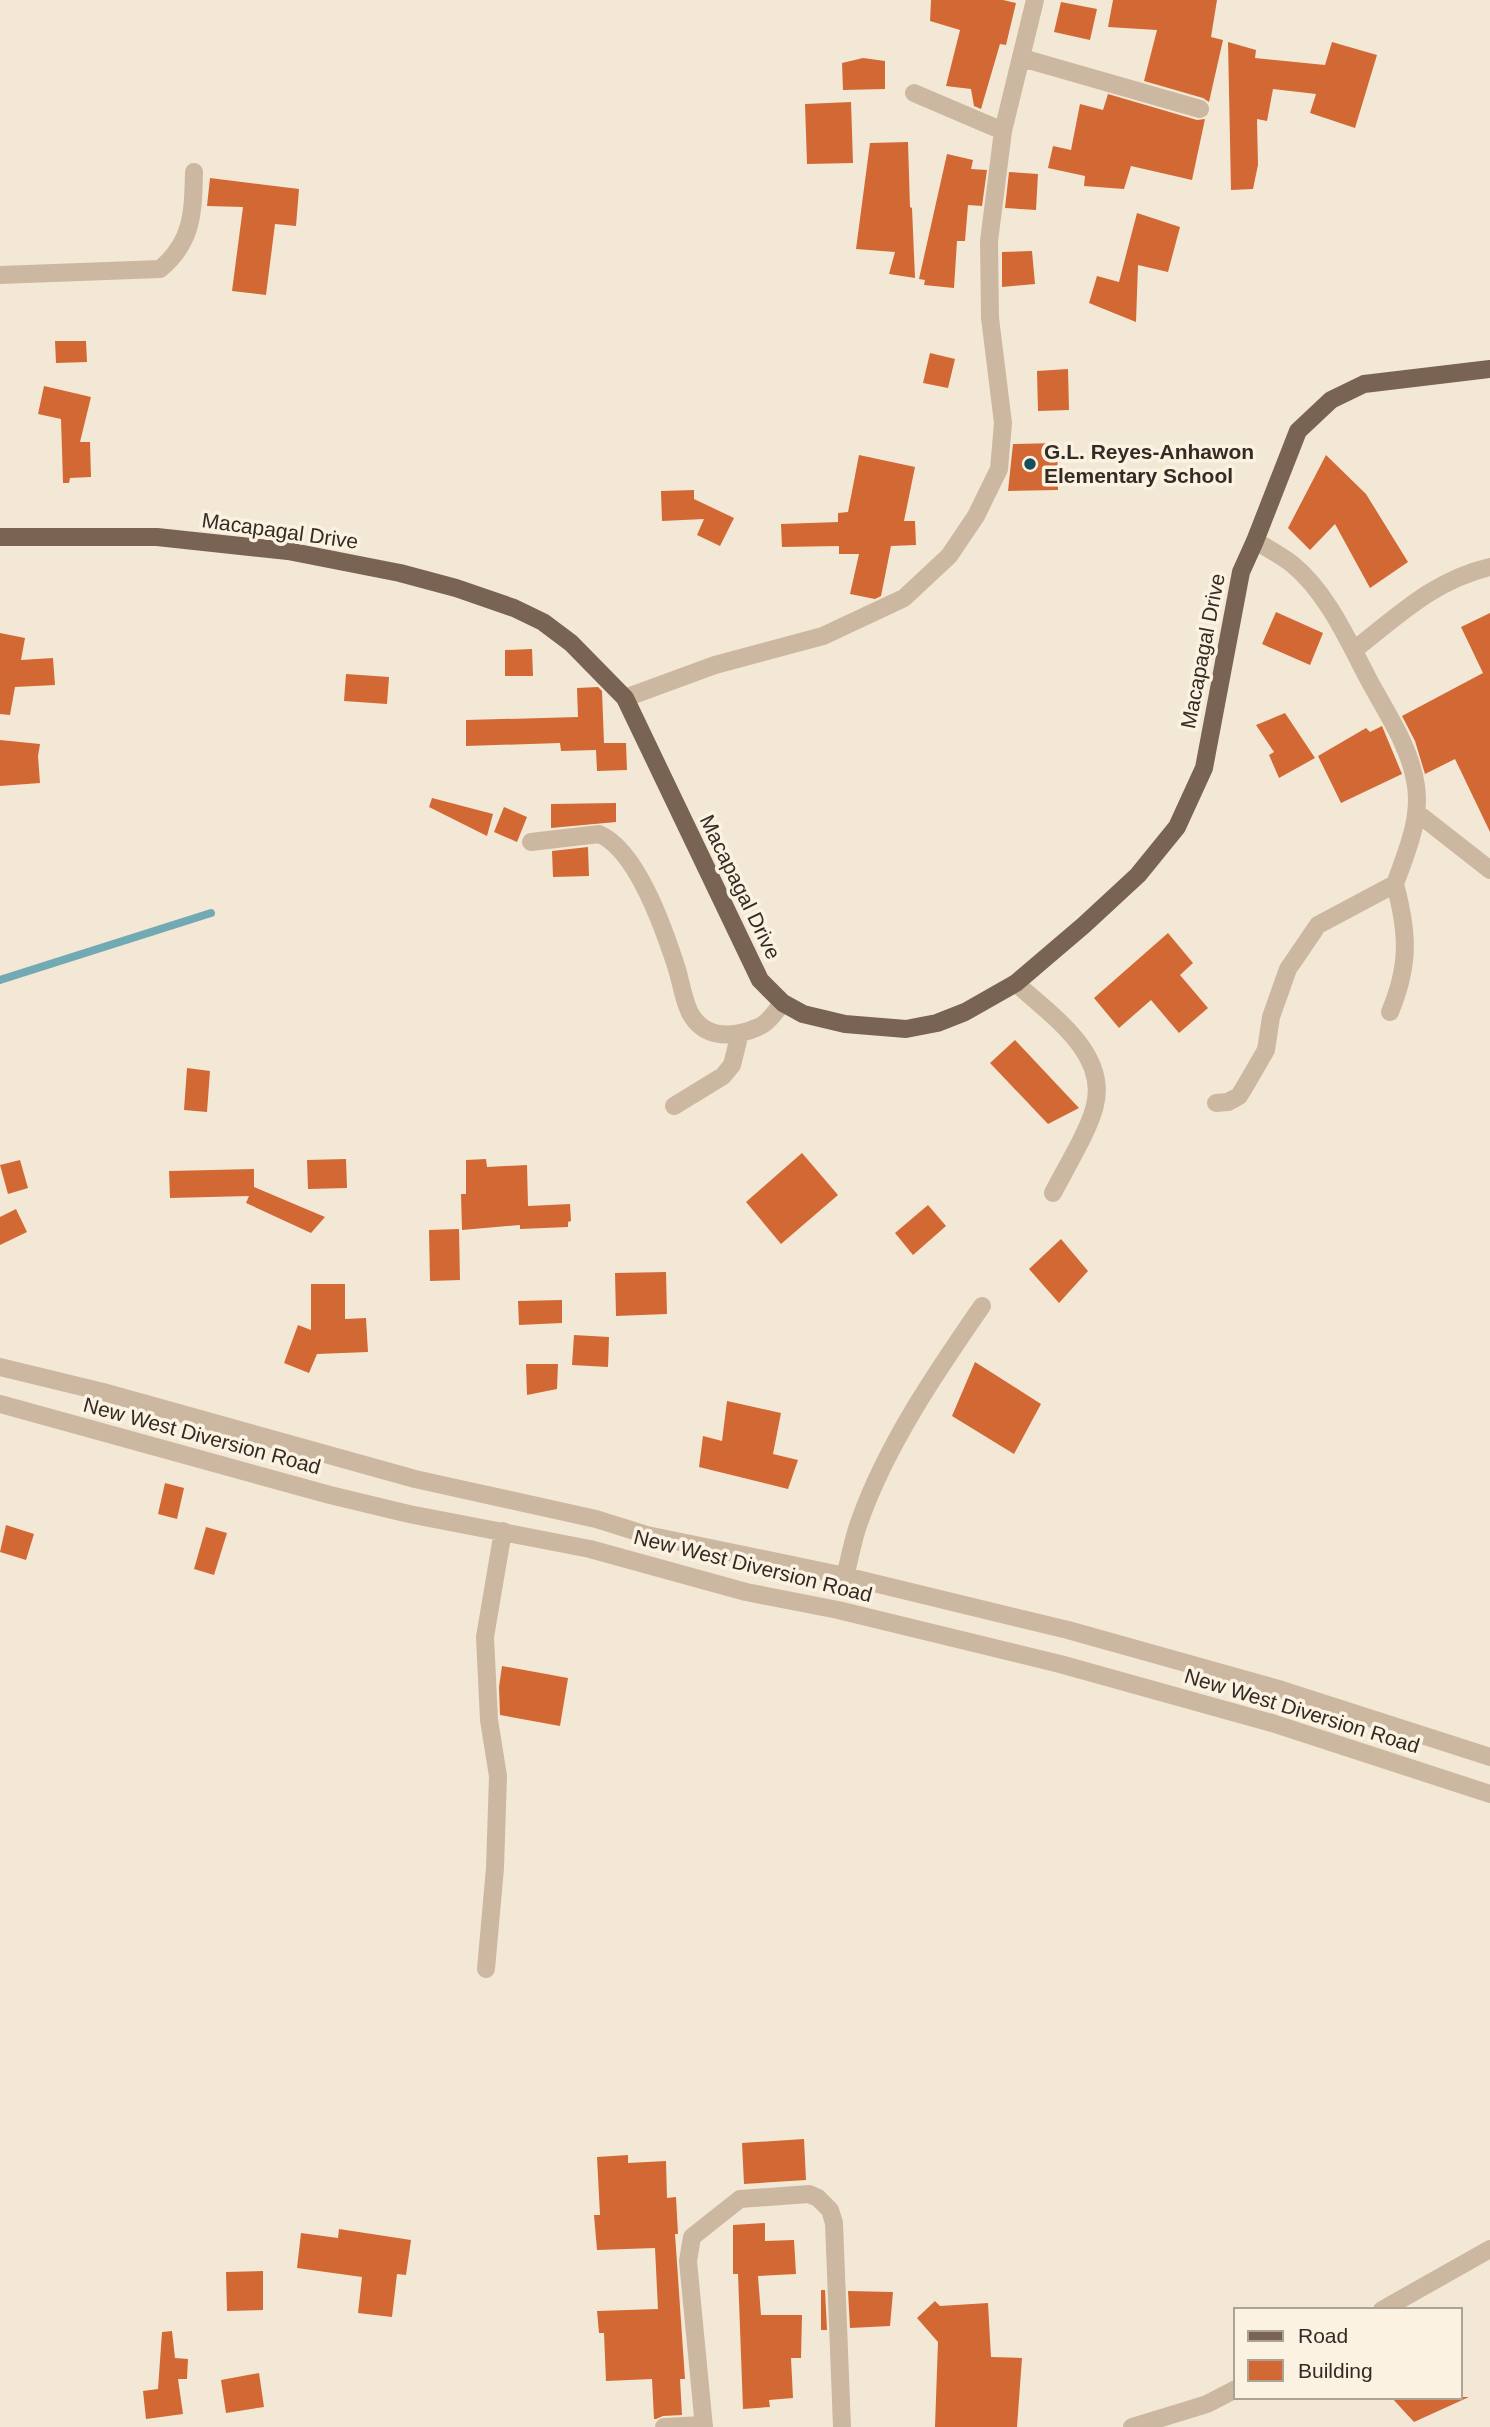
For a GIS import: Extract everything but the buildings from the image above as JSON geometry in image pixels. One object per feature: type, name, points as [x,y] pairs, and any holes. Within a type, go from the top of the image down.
[{"type":"main road","name":"Macapagal Drive","points":[[0,537],[157,537],[288,551],[400,573],[456,588],[514,608],[542,622],[571,643],[625,698],[760,980],[783,1003],[803,1014],[845,1024],[906,1030],[937,1023],[965,1012],[1016,983],[1138,875],[1177,827],[1204,768],[1241,572],[1298,431],[1331,400],[1364,384],[1490,369]]},
{"type":"street","points":[[625,698],[715,665],[823,636],[905,598],[949,556],[976,516],[999,469],[1003,423],[990,318],[989,241],[1003,131],[1035,0]]},
{"type":"street","points":[[1022,58],[1200,109]]},
{"type":"street","points":[[914,93],[1003,131]]},
{"type":"street","points":[[0,275],[160,269],[175,256],[185,240],[193,212],[194,172]]},
{"type":"street","points":[[1255,541],[1292,564],[1319,594],[1383,702],[1410,762],[1416,786],[1416,812],[1411,839],[1395,884],[1406,937],[1403,976],[1390,1012]]},
{"type":"street","points":[[1354,650],[1440,585],[1469,572],[1490,567]]},
{"type":"street","points":[[1416,812],[1490,870]]},
{"type":"street","points":[[531,842],[599,834],[607,837],[620,849],[644,887],[662,923],[690,1013],[703,1030],[717,1035],[740,1033],[764,1025],[783,1003]]},
{"type":"street","points":[[1216,1103],[1228,1102],[1239,1096],[1266,1050],[1271,1017],[1289,969],[1318,925],[1395,884]]},
{"type":"street","points":[[1016,983],[1078,1042],[1091,1063],[1098,1084],[1096,1105],[1053,1193]]},
{"type":"street","points":[[674,1106],[723,1076],[732,1065],[740,1033]]},
{"type":"street","points":[[845,1577],[860,1521],[894,1447],[946,1358],[982,1306]]},
{"type":"street","name":"New West Diversion Road","points":[[0,1367],[103,1392],[415,1479],[596,1519],[647,1535],[845,1577],[1068,1630],[1282,1690],[1490,1757]]},
{"type":"street","name":"New West Diversion Road","points":[[0,1404],[330,1495],[410,1514],[590,1549],[746,1592],[1060,1664],[1272,1723],[1490,1794]]},
{"type":"street","points":[[486,1969],[495,1868],[498,1776],[489,1720],[485,1637],[503,1531]]},
{"type":"street","points":[[664,2427],[704,2426],[688,2261],[692,2237],[740,2199],[800,2194],[818,2198],[830,2210],[834,2223],[842,2427]]},
{"type":"street","points":[[1386,2308],[1490,2249]]},
{"type":"street","points":[[1132,2427],[1207,2404],[1234,2390]]},
{"type":"waterway","points":[[0,980],[211,913]]},
{"type":"place","name":"G.L. Reyes-Anhawon Elementary School","points":[[1030,464]]}]
